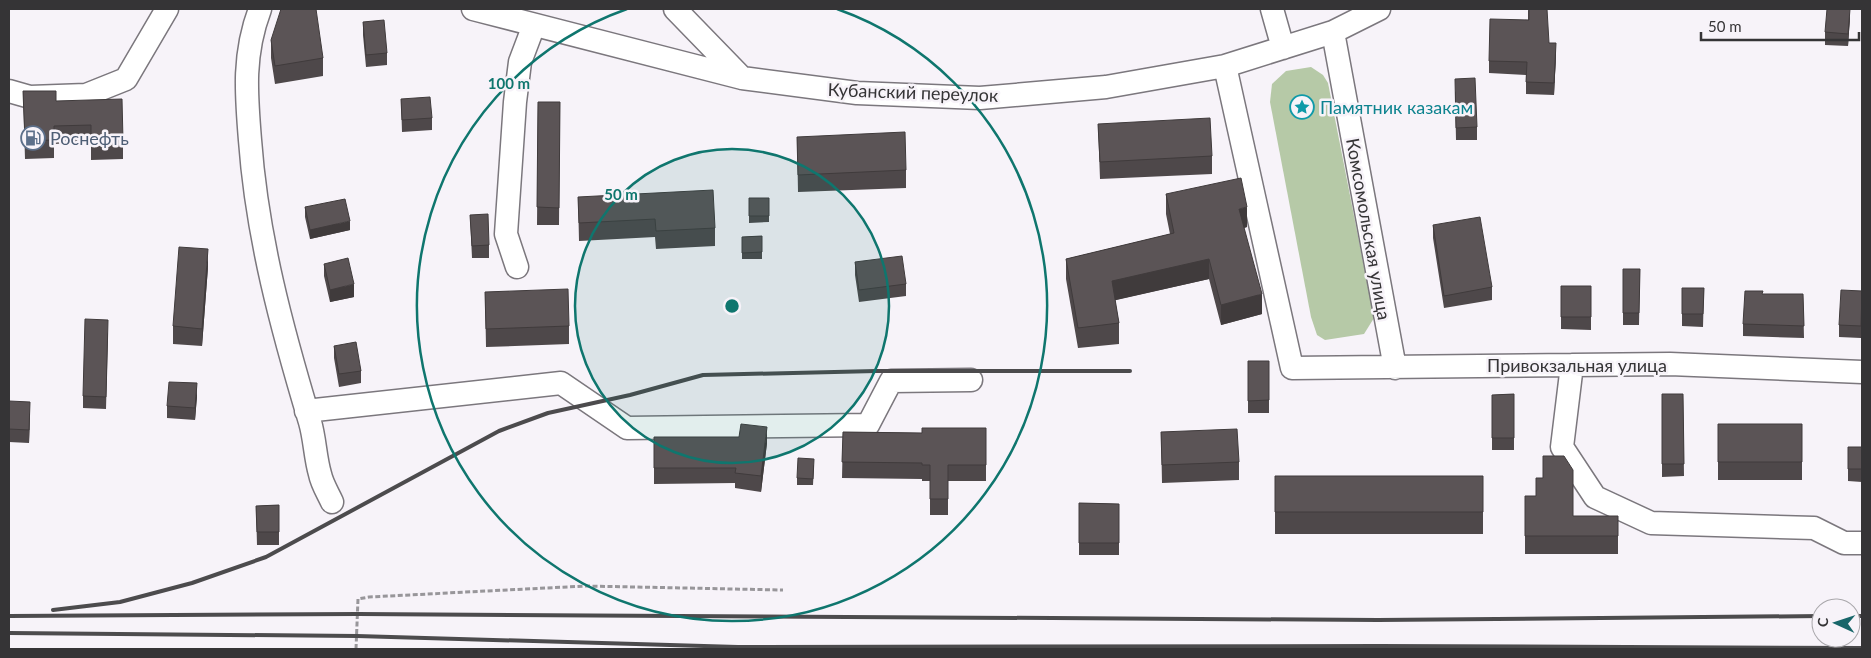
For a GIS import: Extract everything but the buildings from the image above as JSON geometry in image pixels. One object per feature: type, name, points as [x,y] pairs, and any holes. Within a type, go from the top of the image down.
[{"type":"street","points":[[9,91],[30,97],[86,95],[126,79],[167,9]]},
{"type":"street","points":[[260,9],[250,36],[246,89],[252,174],[264,249],[288,349],[316,442],[320,474],[332,502]]},
{"type":"street","name":"Кубанский переулок","points":[[473,9],[742,78],[857,93],[980,98],[1106,87],[1225,66],[1333,32],[1379,9]]},
{"type":"street","points":[[675,9],[742,78]]},
{"type":"street","points":[[1272,9],[1283,48]]},
{"type":"street","points":[[517,267],[506,234],[515,102],[520,62],[534,26]]},
{"type":"street","name":"Комсомольская улица","points":[[1333,32],[1395,368]]},
{"type":"street","name":"Привокзальная улица","points":[[1225,66],[1292,368],[1670,364],[1862,372]]},
{"type":"street","points":[[1572,365],[1562,448],[1595,497],[1651,524],[1814,528],[1844,544],[1862,543]]},
{"type":"street","points":[[306,411],[561,383],[627,428],[868,425],[891,381],[971,380]]},
{"type":"path","points":[[356,649],[358,599],[585,586],[782,590]]},
{"type":"green space","points":[[1311,67],[1323,75],[1328,83],[1374,318],[1364,334],[1325,340],[1317,335],[1311,317],[1270,102],[1272,84],[1286,71]]},
{"type":"railway","points":[[53,610],[120,602],[192,583],[266,557],[499,431],[548,413],[630,395],[703,375],[876,371],[1130,371]]},
{"type":"railway","points":[[9,616],[358,614],[1378,620],[1811,616]]},
{"type":"railway","points":[[9,633],[357,636],[738,647],[1378,646],[1862,648]]},
{"type":"place","name":"Памятник казакам","points":[[1302,107]]},
{"type":"place","name":"Роснефть","points":[[33,138]]}]
